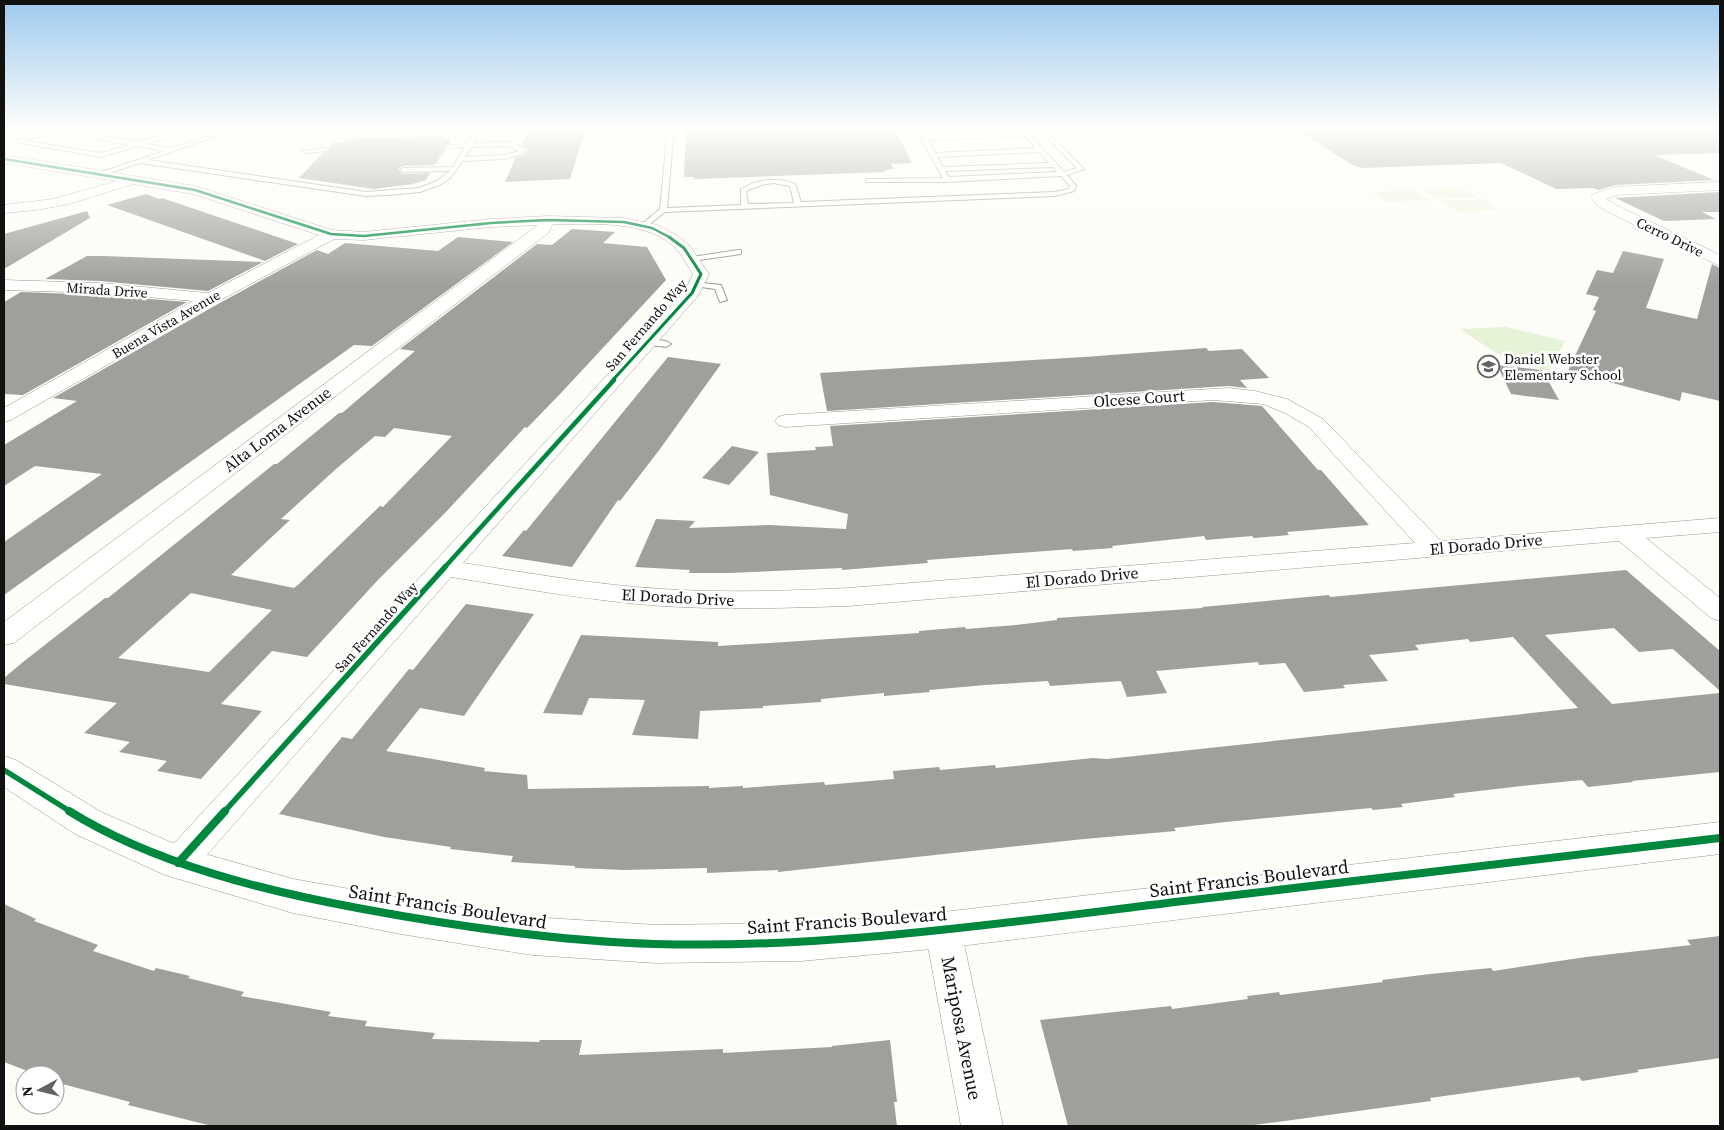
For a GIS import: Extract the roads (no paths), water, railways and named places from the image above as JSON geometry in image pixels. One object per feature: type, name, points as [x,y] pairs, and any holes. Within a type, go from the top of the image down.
[{"type":"street","points":[[4,208],[43,206],[68,201],[100,193],[130,181]]},
{"type":"street","name":"San Fernando Way","points":[[144,181],[195,190],[330,234],[364,236],[491,223],[548,220],[614,221],[645,226],[672,238],[684,248],[701,274],[697,284],[657,343],[445,568],[178,863]]},
{"type":"street","name":"Cerro Drive","points":[[1720,186],[1616,191],[1598,197],[1611,208],[1720,261]]},
{"type":"street","name":"Alta Loma Avenue","points":[[4,636],[543,230],[548,220]]},
{"type":"street","name":"Buena Vista Avenue","points":[[5,415],[211,298],[330,234]]},
{"type":"street","name":"Mirada Drive","points":[[4,285],[100,288],[211,298]]},
{"type":"street","name":"Olcese Court","points":[[784,421],[1214,394],[1240,394],[1268,399],[1297,410],[1316,423],[1434,548]]},
{"type":"street","name":"El Dorado Drive","points":[[445,568],[566,588],[635,595],[704,600],[778,600],[858,596],[1720,525]]},
{"type":"street","points":[[1624,533],[1720,612]]},
{"type":"street","name":"Saint Francis Boulevard","points":[[4,770],[88,823],[178,863],[293,896],[401,916],[532,936],[656,944],[801,942],[943,930],[1720,838]]},
{"type":"street","name":"Mariposa Avenue","points":[[943,930],[982,1126]]},
{"type":"lane","points":[[276,181],[366,194],[396,192],[434,185],[441,181]]},
{"type":"lane","points":[[663,210],[666,181]]},
{"type":"lane","points":[[744,206],[743,190],[756,185],[781,181],[793,185],[798,204]]},
{"type":"lane","points":[[876,181],[945,187],[1065,193],[1074,188],[1068,181]]},
{"type":"lane","points":[[944,181],[945,187]]},
{"type":"lane","points":[[645,226],[663,210],[873,200],[945,187],[1002,181]]},
{"type":"lane","points":[[692,260],[738,252]]},
{"type":"lane","points":[[697,284],[718,287],[723,300]]},
{"type":"place","name":"Daniel Webster Elementary School","points":[[1488,367]]}]
